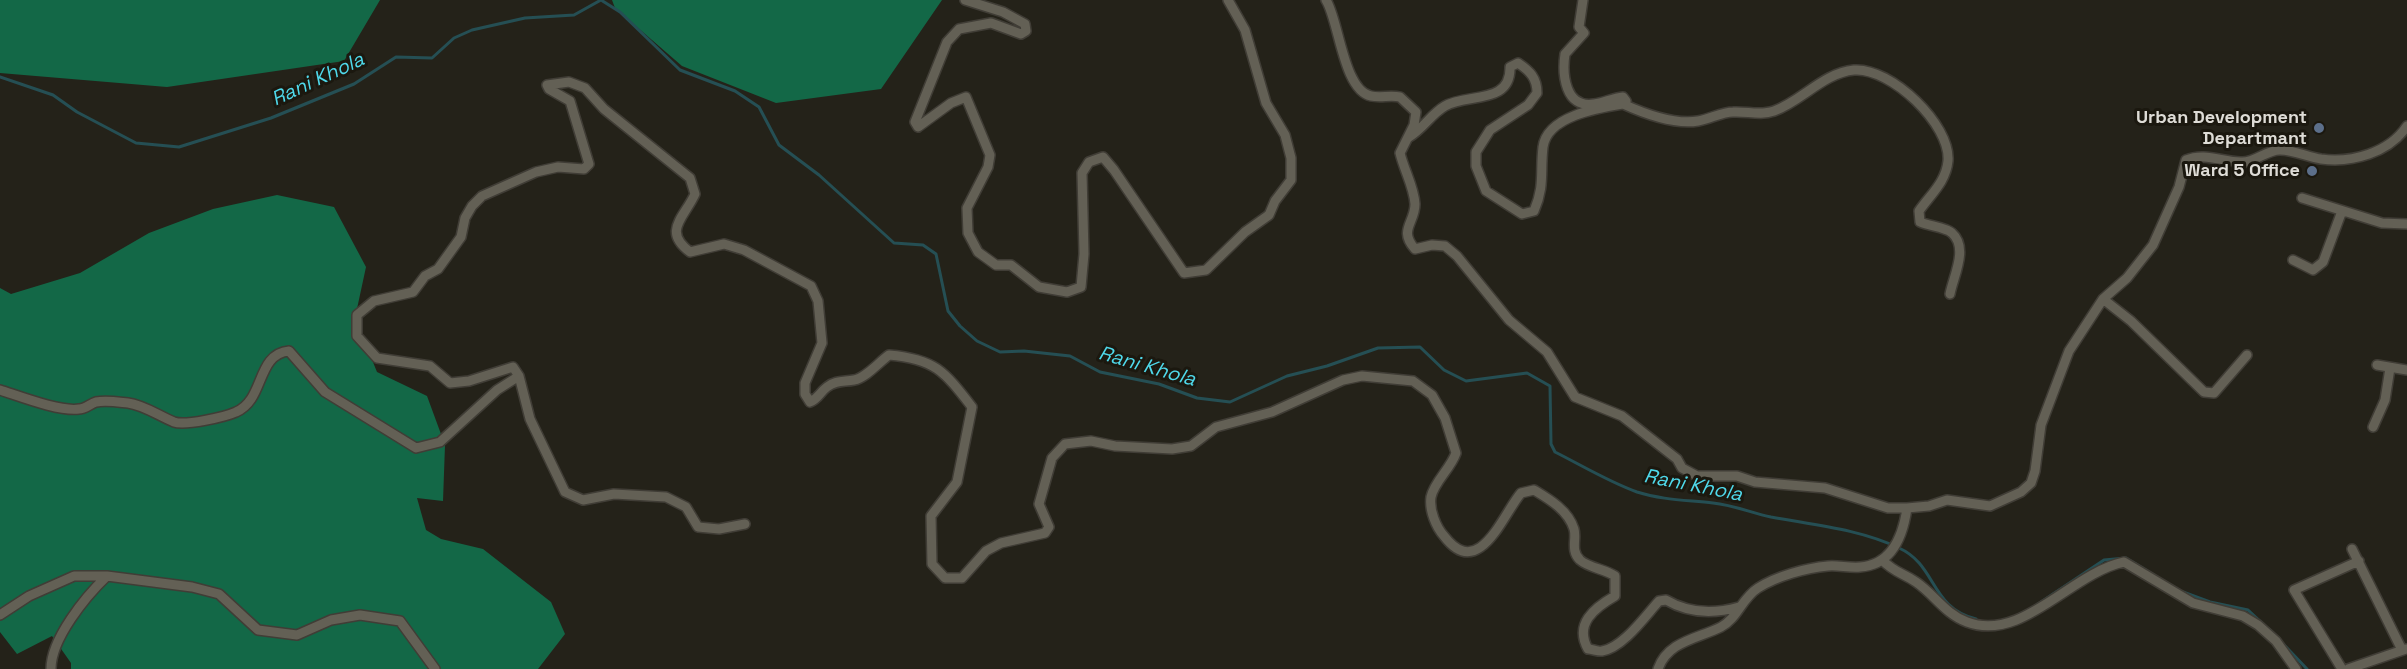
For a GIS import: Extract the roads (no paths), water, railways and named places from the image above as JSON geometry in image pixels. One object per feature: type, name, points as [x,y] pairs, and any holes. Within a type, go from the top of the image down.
[{"type":"street","points":[[965,0],[1003,12],[1025,24],[1026,32],[1021,34],[991,23],[959,28],[947,42],[915,122],[918,127],[951,103],[966,97],[990,155],[988,167],[967,208],[968,233],[978,252],[996,265],[1011,265],[1039,287],[1067,292],[1081,287],[1084,254],[1082,174],[1089,162],[1103,157],[1184,273],[1206,270],[1245,231],[1269,215],[1275,201],[1291,180],[1291,158],[1285,135],[1266,103],[1245,30],[1228,0]]},
{"type":"street","points":[[1326,0],[1331,7],[1339,41],[1361,91],[1371,96],[1400,97],[1416,112],[1414,125],[1400,153],[1415,207],[1407,232],[1408,242],[1415,249],[1432,245],[1445,246],[1457,256],[1509,320],[1547,352],[1575,398],[1622,416],[1677,459],[1682,468],[1697,476],[1737,476],[1755,482],[1825,488],[1888,508],[1929,506],[1947,500],[1990,506],[2021,492],[2031,483],[2036,471],[2041,425],[2073,344],[2103,299],[2127,279],[2153,245],[2179,187],[2186,160],[2193,157],[2209,157],[2241,162],[2279,150],[2343,160],[2359,158],[2396,140],[2407,126]]},
{"type":"street","points":[[1584,0],[1580,27],[1584,33],[1565,54],[1565,85],[1572,98],[1581,102],[1593,105],[1606,99],[1623,97],[1626,101],[1623,104]]},
{"type":"street","points":[[1409,137],[1422,130],[1441,108],[1499,92],[1511,77],[1510,67],[1518,63],[1537,82],[1537,93],[1533,101],[1506,117],[1485,135],[1476,152],[1476,166],[1486,191],[1522,214],[1529,214],[1538,201],[1544,174],[1543,149],[1548,133],[1567,118],[1623,104],[1672,121],[1696,122],[1732,111],[1761,114],[1775,111],[1841,72],[1857,70],[1888,78],[1914,99],[1947,145],[1946,170],[1938,188],[1919,212],[1920,222],[1951,231],[1957,240],[1960,258],[1950,294]]},
{"type":"street","points":[[745,524],[719,529],[698,526],[686,507],[666,497],[614,494],[583,500],[565,492],[530,419],[519,376],[513,367],[469,381],[450,383],[430,366],[377,358],[357,336],[357,315],[374,301],[412,292],[425,276],[438,269],[461,237],[465,218],[472,206],[482,196],[536,172],[558,167],[584,169],[589,164],[570,101],[549,89],[547,85],[569,82],[585,88],[604,109],[690,178],[695,194],[675,229],[677,239],[690,252],[724,244],[744,250],[811,286],[818,301],[822,343],[805,383],[805,394],[810,402],[818,399],[826,387],[843,380],[854,380],[889,355],[917,358],[933,365],[972,407],[957,482],[931,516],[932,564],[945,578],[962,578],[986,551],[1001,543],[1044,533],[1049,528],[1039,504],[1041,489],[1052,458],[1065,444],[1090,441],[1115,446],[1172,449],[1191,446],[1216,426],[1272,412],[1343,380],[1362,376],[1413,381],[1438,402],[1456,453],[1431,496],[1431,511],[1443,536],[1454,546],[1465,550],[1476,550],[1489,542],[1521,493],[1534,490],[1564,512],[1575,531],[1575,553],[1581,561],[1615,576],[1615,596],[1594,610],[1583,627],[1582,637],[1588,648],[1603,651],[1618,643],[1636,629],[1659,601],[1666,600],[1682,609],[1704,611],[1724,611],[1739,607]]},
{"type":"street","points":[[2302,198],[2382,223],[2407,224]]},
{"type":"street","points":[[2293,260],[2313,270],[2323,262],[2342,211]]},
{"type":"street","points":[[2103,299],[2131,321],[2204,392],[2214,393],[2247,355]]},
{"type":"street","points":[[0,390],[54,407],[80,410],[95,402],[131,403],[176,423],[199,421],[236,412],[247,405],[255,396],[269,361],[279,352],[289,351],[325,392],[416,448],[440,442],[497,390],[519,376]]},
{"type":"street","points":[[2377,365],[2407,369]]},
{"type":"street","points":[[2373,428],[2385,400],[2390,368]]},
{"type":"street","points":[[1658,669],[1666,655],[1676,645],[1727,624],[1757,588],[1784,576],[1828,566],[1860,567],[1882,560],[1892,552],[1899,540],[1906,508]]},
{"type":"street","points":[[2348,669],[2377,665],[2404,650],[2352,549]]},
{"type":"street","points":[[1882,560],[1896,573],[1916,582],[1943,608],[1966,622],[1990,628],[2033,612],[2104,566],[2124,561],[2193,603],[2242,616],[2258,625],[2276,641],[2296,669]]},
{"type":"street","points":[[2342,669],[2294,590],[2359,561]]},
{"type":"street","points":[[0,615],[29,596],[74,576],[107,576],[192,587],[219,594],[258,630],[297,635],[331,620],[360,615],[400,621],[435,669]]},
{"type":"street","points":[[51,669],[55,644],[97,586],[107,576]]},
{"type":"waterway","name":"Rani Khola","points":[[0,77],[53,95],[77,112],[136,143],[179,147],[271,118],[354,84],[396,57],[432,58],[454,38],[472,30],[525,18],[574,15],[601,0],[620,12],[680,70],[735,91],[759,107],[779,145],[819,175],[894,243],[923,245],[936,254],[948,311],[977,341],[1000,352],[1024,351],[1070,356],[1100,372],[1159,384],[1197,398],[1230,402],[1287,376],[1327,366],[1378,348],[1420,347],[1444,370],[1466,381],[1527,373],[1550,386],[1551,444],[1555,452],[1616,483],[1646,495],[1720,504],[1771,517],[1852,532],[1884,542],[1911,555],[1921,565],[1950,606],[1976,619]]},
{"type":"waterway","name":"Rani Khola","points":[[2038,604],[2104,560],[2126,558],[2154,575]]},
{"type":"waterway","name":"Rani Khola","points":[[2183,592],[2210,602],[2248,610],[2262,623]]},
{"type":"waterway","name":"Rani Khola","points":[[2269,629],[2307,669]]},
{"type":"place","name":"Urban Development Departmant","points":[[2319,128]]},
{"type":"place","name":"Ward 5 Office","points":[[2312,171]]}]
